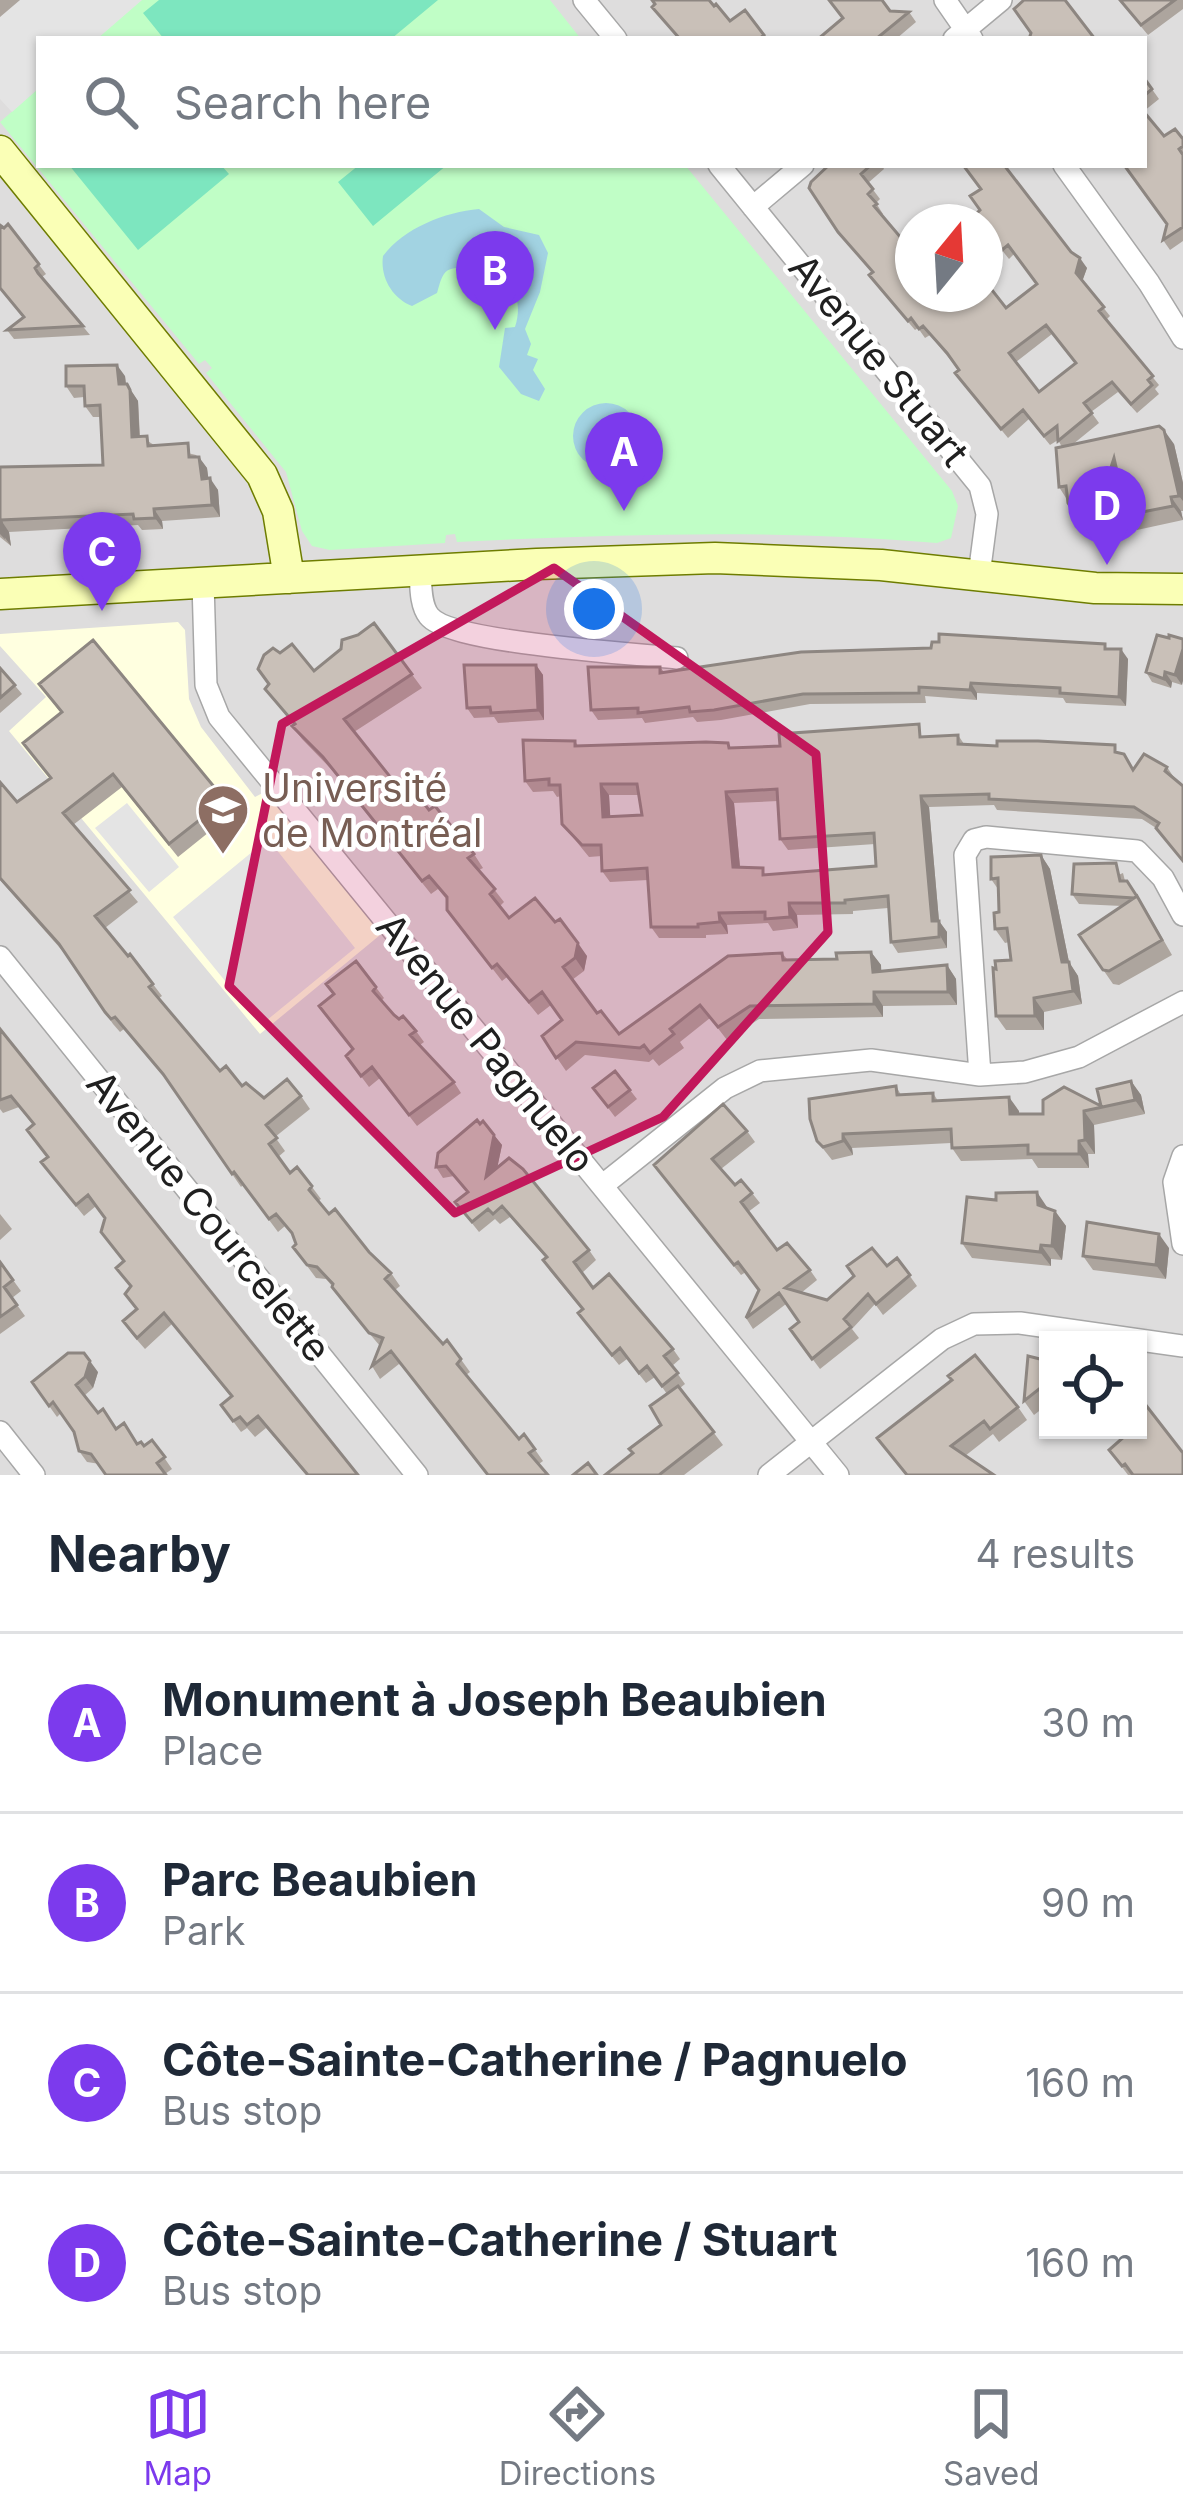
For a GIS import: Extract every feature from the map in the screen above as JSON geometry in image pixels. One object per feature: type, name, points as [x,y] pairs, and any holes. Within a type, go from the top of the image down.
[{"type":"main road","points":[[0,152],[262,475],[278,511],[289,578]]},
{"type":"main road","points":[[0,594],[739,558],[881,565],[1095,588],[1183,589]]},
{"type":"street","points":[[584,0],[614,36]]},
{"type":"street","points":[[945,0],[964,36],[1001,0]]},
{"type":"street","name":"Avenue Stuart","points":[[721,168],[980,486],[987,514],[979,575]]},
{"type":"street","points":[[753,207],[799,168]]},
{"type":"street","points":[[1066,168],[1183,338]]},
{"type":"street","points":[[1163,306],[1183,292]]},
{"type":"street","points":[[420,571],[425,610],[446,628],[518,641],[677,658]]},
{"type":"street","name":"Avenue Pagnuelo","points":[[203,583],[206,685],[219,717],[838,1475]]},
{"type":"street","points":[[980,1075],[965,855],[974,840],[986,837],[1137,851],[1163,878],[1183,915]]},
{"type":"street","name":"Avenue Courcelette","points":[[0,957],[417,1475]]},
{"type":"street","points":[[603,1185],[724,1088],[760,1071],[871,1060],[980,1075],[1024,1072],[1066,1062],[1183,1002]]},
{"type":"street","points":[[1183,1156],[1174,1182],[1183,1244]]},
{"type":"street","points":[[769,1475],[941,1339],[974,1324],[1020,1323],[1183,1346]]},
{"type":"street","points":[[0,1432],[34,1475]]},
{"type":"highlighted area","points":[[554,568],[816,754],[828,932],[663,1117],[455,1213],[229,986],[282,724]]},
{"type":"shaded area","points":[[0,0],[1183,0],[1183,1475],[0,1475]]},
{"type":"shaded area","points":[[20,0],[142,0],[100,36],[36,36],[36,91],[12,112],[0,99],[0,17]]},
{"type":"shaded area","name":"Université de Montréal","points":[[178,622],[185,630],[189,699],[201,727],[255,797],[276,786],[391,926],[260,1034],[9,731],[46,697],[0,646],[0,634]]},
{"type":"shaded area","points":[[127,803],[179,867],[149,892],[95,828]]},
{"type":"shaded area","points":[[268,839],[355,948],[261,1025],[173,917]]},
{"type":"green space","points":[[141,0],[550,0],[579,36],[99,36]]},
{"type":"green space","points":[[159,0],[438,0],[395,36],[162,36],[143,13]]},
{"type":"green space","points":[[36,91],[36,166],[0,122]]},
{"type":"green space","points":[[38,168],[687,168],[952,491],[958,506],[951,538],[937,543],[697,534],[457,542],[455,534],[446,535],[445,543],[330,550],[312,546],[302,531],[286,472],[206,373],[212,368],[205,360],[199,364]]},
{"type":"green space","points":[[71,168],[224,168],[229,174],[138,250]]},
{"type":"green space","points":[[355,168],[443,168],[373,226],[338,182]]},
{"type":"water","points":[[479,209],[504,227],[539,235],[548,253],[540,292],[525,329],[531,344],[527,355],[538,359],[533,370],[545,389],[539,401],[521,394],[499,367],[505,328],[515,327],[518,314],[508,282],[488,270],[450,269],[437,293],[412,306],[393,292],[386,279],[383,256],[402,237],[439,218]]},
{"type":"water","points":[[606,403],[629,413],[639,436],[629,459],[606,469],[583,459],[573,436],[583,413]]},
{"type":"building","points":[[652,0],[709,0],[730,21],[745,10],[764,35],[677,36],[652,7]]},
{"type":"building","points":[[829,0],[882,0],[890,11],[909,12],[880,36],[822,36],[843,18]]},
{"type":"building","points":[[1024,0],[1065,0],[1093,36],[1030,36],[1014,9]]},
{"type":"building","points":[[1120,0],[1175,0],[1141,25]]},
{"type":"building","points":[[1147,116],[1164,136],[1175,129],[1183,139],[1179,149],[1183,155],[1183,227],[1163,240],[1167,224],[1126,168],[1147,168]]},
{"type":"building","points":[[826,168],[868,168],[861,174],[873,189],[868,194],[895,231],[895,306],[869,275],[873,272],[809,188],[811,182]]},
{"type":"building","points":[[965,168],[1006,168],[1080,258],[1076,273],[1104,307],[1099,311],[1153,376],[1148,380],[1152,385],[1131,404],[1112,382],[1084,403],[1092,413],[1058,441],[1057,426],[1044,436],[1023,410],[1001,429],[955,373],[959,370],[947,353],[923,326],[919,329],[911,318],[908,321],[900,312],[1003,312],[1003,304],[1006,308],[1037,284],[1008,245],[1003,249],[1003,204],[976,204],[970,196],[981,189]],"holes":[[[1046,325],[1076,363],[1039,392],[1009,353]]]},
{"type":"building","points":[[8,224],[39,264],[38,273],[83,326],[7,330],[24,317],[0,288],[0,225]]},
{"type":"building","points":[[117,365],[119,384],[127,384],[130,390],[132,437],[147,436],[148,446],[188,443],[189,457],[199,457],[202,479],[210,478],[212,505],[154,509],[155,518],[134,519],[133,514],[1,520],[3,535],[0,532],[0,467],[103,465],[100,405],[85,406],[84,386],[66,386],[66,366]]},
{"type":"building","points":[[1159,426],[1164,430],[1179,496],[1171,497],[1173,506],[1127,515],[1114,458],[1099,505],[1072,509],[1066,486],[1059,487],[1056,448]]},
{"type":"building","points":[[374,623],[412,674],[344,719],[411,803],[419,797],[429,810],[435,806],[474,854],[468,858],[495,889],[490,894],[509,918],[535,898],[555,922],[560,919],[578,943],[575,958],[563,967],[619,1034],[728,956],[782,953],[783,960],[837,959],[836,953],[871,952],[873,972],[947,965],[948,992],[874,992],[874,1004],[750,1006],[718,1027],[700,1005],[650,1053],[644,1045],[576,1042],[556,1058],[542,1036],[562,1020],[542,992],[529,1002],[497,964],[492,968],[447,910],[447,897],[429,876],[422,881],[265,689],[269,684],[258,669],[273,648],[280,653],[292,644],[314,671],[341,649],[342,640]]},
{"type":"building","points":[[939,634],[1105,644],[1105,649],[1121,649],[1119,697],[971,683],[970,690],[919,687],[919,693],[803,694],[690,712],[689,707],[638,713],[638,708],[591,710],[588,667],[660,667],[660,673],[801,652],[931,648],[932,642],[939,642]]},
{"type":"building","points":[[1157,635],[1183,639],[1175,675],[1165,672],[1164,679],[1146,672]]},
{"type":"building","points":[[93,640],[225,800],[169,844],[113,774],[63,813],[130,890],[95,916],[220,1071],[226,1066],[242,1086],[246,1083],[264,1098],[287,1079],[301,1096],[266,1125],[277,1138],[269,1144],[290,1173],[297,1167],[329,1214],[335,1209],[391,1273],[385,1279],[443,1344],[447,1340],[461,1359],[457,1364],[519,1439],[524,1434],[535,1449],[529,1453],[548,1475],[488,1475],[391,1351],[372,1366],[383,1338],[369,1333],[333,1284],[317,1267],[307,1265],[293,1247],[292,1233],[276,1214],[269,1219],[163,1074],[115,1017],[105,1012],[59,944],[0,878],[0,782],[17,802],[51,778],[23,743],[62,712],[39,684]]},
{"type":"building","points":[[464,665],[536,665],[538,710],[491,713],[490,707],[467,708]]},
{"type":"building","points":[[0,668],[15,685],[0,698]]},
{"type":"building","points":[[919,724],[920,737],[958,735],[958,744],[1115,745],[1115,752],[1124,754],[1133,770],[1144,754],[1167,767],[1165,771],[1183,786],[1183,861],[1156,828],[1159,823],[1134,807],[989,799],[989,794],[921,796],[932,921],[939,921],[939,937],[891,942],[888,896],[845,903],[789,903],[790,917],[719,913],[720,922],[698,927],[651,927],[647,868],[602,871],[601,845],[582,845],[562,824],[560,785],[549,785],[549,779],[525,781],[523,740],[575,741],[575,746],[706,742],[728,743],[729,748],[780,746],[779,734]],"holes":[[[601,784],[637,784],[642,815],[603,817]],[[777,789],[780,839],[874,833],[876,866],[763,875],[763,868],[733,867],[726,792]]]},
{"type":"building","points":[[1041,855],[1062,962],[1069,962],[1073,991],[1034,998],[1035,1016],[996,1016],[993,968],[995,961],[1011,960],[1007,928],[995,929],[998,878],[991,879],[991,857]]},
{"type":"building","points":[[1116,863],[1120,881],[1127,881],[1137,896],[1072,894],[1074,864]]},
{"type":"building","points":[[1137,896],[1162,940],[1109,971],[1103,970],[1079,935]]},
{"type":"building","points":[[356,961],[376,987],[373,991],[394,1015],[403,1016],[416,1031],[410,1035],[454,1082],[409,1115],[372,1067],[361,1076],[346,1056],[353,1049],[319,1006],[334,994],[326,984]]},
{"type":"building","points":[[0,1029],[358,1475],[308,1475],[258,1416],[247,1425],[240,1417],[233,1421],[221,1405],[232,1396],[164,1313],[137,1338],[123,1321],[137,1309],[125,1294],[131,1286],[116,1268],[124,1261],[101,1232],[105,1218],[88,1195],[76,1205],[41,1162],[48,1157],[27,1130],[34,1124],[11,1096],[0,1100]]},
{"type":"building","points":[[615,1071],[630,1090],[608,1107],[593,1088]]},
{"type":"building","points":[[1131,1081],[1135,1100],[1084,1111],[1085,1140],[1079,1141],[1079,1154],[1028,1154],[1028,1145],[952,1148],[951,1129],[843,1134],[843,1141],[823,1147],[810,1119],[809,1099],[896,1086],[897,1095],[933,1093],[933,1101],[1009,1097],[1010,1114],[1043,1114],[1043,1100],[1064,1087],[1101,1106],[1097,1089]]},
{"type":"building","points":[[723,1104],[747,1131],[712,1159],[735,1185],[741,1180],[752,1193],[741,1202],[777,1250],[787,1243],[810,1270],[785,1288],[827,1300],[854,1276],[847,1266],[872,1248],[887,1266],[897,1258],[910,1275],[876,1304],[868,1294],[844,1319],[851,1327],[812,1359],[790,1329],[799,1322],[779,1293],[746,1318],[759,1290],[654,1165]]},
{"type":"building","points":[[477,1120],[494,1135],[486,1177],[509,1158],[523,1169],[589,1250],[574,1262],[593,1288],[609,1274],[673,1349],[664,1356],[678,1373],[662,1386],[647,1366],[639,1373],[620,1348],[612,1355],[578,1313],[583,1309],[543,1260],[547,1257],[502,1206],[493,1214],[488,1209],[472,1222],[455,1202],[468,1192],[446,1166],[436,1167],[438,1153]]},
{"type":"building","points":[[1037,1192],[1038,1205],[1055,1211],[1052,1246],[1041,1245],[1040,1252],[962,1243],[967,1197],[996,1200],[996,1193]]},
{"type":"building","points":[[1087,1222],[1159,1234],[1156,1265],[1083,1256]]},
{"type":"building","points":[[0,1262],[13,1280],[4,1287],[17,1305],[0,1317]]},
{"type":"building","points":[[68,1353],[84,1353],[90,1361],[85,1377],[76,1385],[98,1413],[103,1409],[116,1429],[124,1423],[137,1444],[144,1446],[152,1440],[165,1457],[157,1463],[166,1475],[106,1475],[91,1454],[79,1451],[74,1432],[32,1382]]},
{"type":"building","points":[[975,1355],[1018,1407],[990,1429],[984,1421],[951,1446],[994,1475],[907,1475],[877,1438],[952,1380],[948,1376]]},
{"type":"building","points":[[1028,1356],[1039,1359],[1039,1389],[1024,1401]]},
{"type":"building","points":[[678,1386],[714,1432],[659,1475],[605,1475],[661,1425],[650,1406]]},
{"type":"building","points":[[1147,1407],[1183,1453],[1183,1475],[1133,1475],[1109,1450],[1122,1439],[1147,1439]]},
{"type":"building","points":[[588,1463],[597,1475],[573,1475]]},
{"type":"place","name":"Parc Beaubien","points":[[495,330]]},
{"type":"place","name":"Monument à Joseph Beaubien","points":[[624,511]]},
{"type":"place","name":"Côte-Sainte-Catherine / Stuart","points":[[1107,565]]},
{"type":"place","name":"Côte-Sainte-Catherine / Pagnuelo","points":[[102,611]]},
{"type":"place","name":"Université de Montréal","points":[[223,856]]}]
